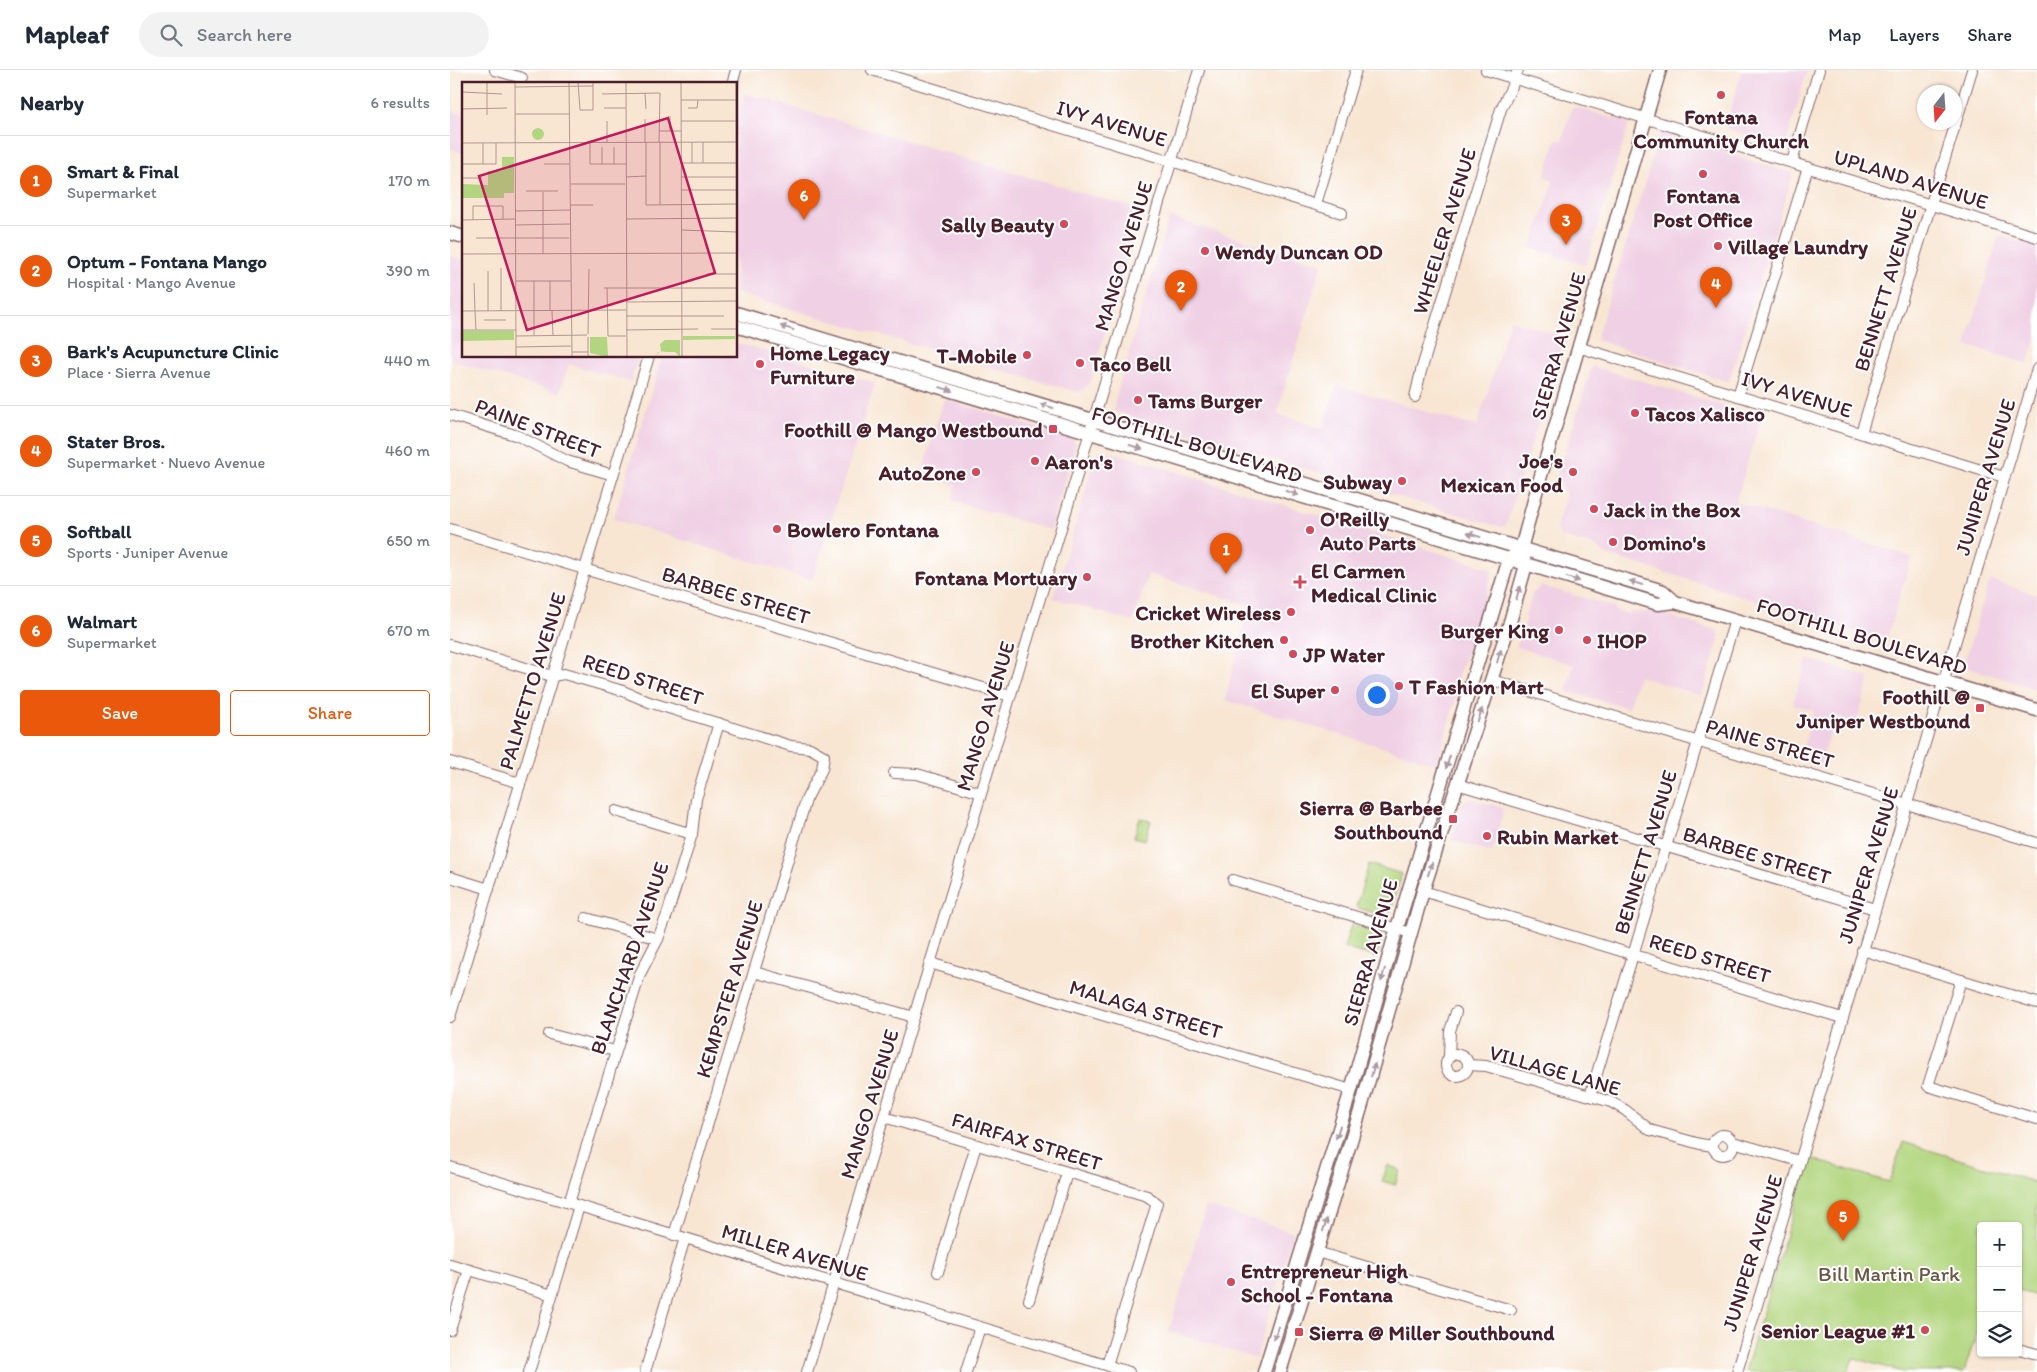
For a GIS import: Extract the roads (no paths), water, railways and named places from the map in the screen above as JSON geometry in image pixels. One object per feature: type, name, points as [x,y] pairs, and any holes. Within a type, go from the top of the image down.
[{"type":"main road","name":"SIERRA AVENUE","points":[[1264,1372],[1351,1090],[1485,635],[1510,559],[1521,548],[1660,70]]},
{"type":"main road","name":"FOOTHILL BOULEVARD","points":[[738,314],[901,369],[945,376],[1092,426],[1526,565],[1658,604],[1675,602],[1943,680],[2037,710]]},
{"type":"main road","name":"FOOTHILL BOULEVARD","points":[[738,327],[901,369],[1092,426],[1521,548],[1663,591],[1675,602]]},
{"type":"main road","points":[[1521,548],[1526,565]]},
{"type":"main road","name":"SIERRA AVENUE","points":[[1280,1372],[1359,1117],[1423,891],[1492,680],[1526,565]]},
{"type":"street","points":[[495,70],[522,78]]},
{"type":"street","name":"IVY AVENUE","points":[[872,70],[1342,212]]},
{"type":"street","name":"MANGO AVENUE","points":[[807,1372],[1199,70]]},
{"type":"street","points":[[1316,204],[1356,70]]},
{"type":"street","name":"UPLAND AVENUE","points":[[1486,70],[1516,74],[1645,117],[2037,237]]},
{"type":"street","points":[[1792,162],[1819,70]]},
{"type":"street","name":"BENNETT AVENUE","points":[[1860,434],[1972,70]]},
{"type":"street","name":"WHEELER AVENUE","points":[[1415,397],[1421,371],[1501,109],[1516,74]]},
{"type":"street","points":[[1738,396],[1808,167]]},
{"type":"street","name":"IVY AVENUE","points":[[1578,348],[2004,477]]},
{"type":"street","name":"PALMETTO AVENUE","points":[[450,1017],[454,992],[489,888],[648,358]]},
{"type":"street","name":"JUNIPER AVENUE","points":[[1736,1372],[2037,369]]},
{"type":"street","name":"PAINE STREET","points":[[450,415],[518,436],[567,461],[614,475]]},
{"type":"street","name":"BARBEE STREET","points":[[450,529],[1010,696]]},
{"type":"street","name":"BENNETT AVENUE","points":[[1590,1096],[1735,620]]},
{"type":"street","name":"REED STREET","points":[[450,645],[552,676],[564,674],[623,691],[648,702],[792,746],[810,748],[824,756]]},
{"type":"street","name":"PAINE STREET","points":[[1492,680],[2037,843]]},
{"type":"street","name":"BLANCHARD AVENUE","points":[[529,1372],[552,1295],[615,1051],[640,974],[658,939],[668,912],[692,834],[698,792],[718,723]]},
{"type":"street","name":"KEMPSTER AVENUE","points":[[674,1235],[806,800],[822,769],[824,756]]},
{"type":"street","points":[[450,762],[520,783]]},
{"type":"street","points":[[894,773],[917,774],[981,794]]},
{"type":"street","name":"BARBEE STREET","points":[[1457,784],[1874,909]]},
{"type":"street","points":[[616,811],[692,834]]},
{"type":"street","points":[[450,877],[489,888]]},
{"type":"street","points":[[1233,880],[1411,933]]},
{"type":"street","name":"REED STREET","points":[[1423,891],[1842,1018]]},
{"type":"street","points":[[586,918],[658,939]]},
{"type":"street","points":[[1862,950],[2037,1003]]},
{"type":"street","name":"MALAGA STREET","points":[[930,964],[1351,1090]]},
{"type":"street","points":[[754,972],[914,1017]]},
{"type":"street","points":[[1961,980],[1928,1086],[2037,1119]]},
{"type":"street","points":[[1449,1057],[1461,1054],[1466,1059],[1468,1065],[1463,1074],[1453,1075],[1446,1067],[1449,1057],[1450,1031],[1456,1012]]},
{"type":"street","points":[[549,1034],[615,1051]]},
{"type":"street","name":"VILLAGE LANE","points":[[1468,1065],[1486,1066],[1610,1102],[1625,1110],[1650,1130],[1713,1146],[1714,1139],[1720,1135],[1730,1136],[1733,1142],[1800,1161]]},
{"type":"street","name":"FAIRFAX STREET","points":[[884,1117],[1147,1196],[1157,1203],[1107,1366]]},
{"type":"street","points":[[938,1272],[976,1145]]},
{"type":"street","name":"MILLER AVENUE","points":[[450,1167],[1129,1372]]},
{"type":"street","points":[[1028,1300],[1067,1173]]},
{"type":"street","points":[[644,1372],[685,1238]]},
{"type":"street","points":[[1317,1252],[1511,1310]]},
{"type":"street","points":[[450,1264],[552,1295]]},
{"type":"street","points":[[450,1330],[469,1270]]},
{"type":"street","points":[[966,1372],[980,1327]]},
{"type":"street","points":[[2022,1350],[2037,1354]]},
{"type":"place","name":"Fontana Community Church","points":[[1721,95]]},
{"type":"place","name":"Fontana Post Office","points":[[1703,174]]},
{"type":"place","name":"Walmart","points":[[804,220]]},
{"type":"place","name":"Sally Beauty","points":[[1064,224]]},
{"type":"place","name":"Bark's Acupuncture Clinic","points":[[1566,245]]},
{"type":"place","name":"Village Laundry","points":[[1718,246]]},
{"type":"place","name":"Wendy Duncan OD","points":[[1205,251]]},
{"type":"place","name":"Stater Bros.","points":[[1716,308]]},
{"type":"place","name":"Optum - Fontana Mango","points":[[1181,311]]},
{"type":"place","name":"T-Mobile","points":[[1027,355]]},
{"type":"place","name":"Taco Bell","points":[[1080,363]]},
{"type":"place","name":"Home Legacy Furniture","points":[[760,364]]},
{"type":"place","name":"Tams Burger","points":[[1138,400]]},
{"type":"place","name":"Tacos Xalisco","points":[[1635,413]]},
{"type":"place","name":"Foothill @ Mango Westbound","points":[[1053,429]]},
{"type":"place","name":"Aaron's","points":[[1035,461]]},
{"type":"place","name":"AutoZone","points":[[976,472]]},
{"type":"place","name":"Joe's Mexican Food","points":[[1573,472]]},
{"type":"place","name":"Subway","points":[[1402,481]]},
{"type":"place","name":"Jack in the Box","points":[[1594,509]]},
{"type":"place","name":"Bowlero Fontana","points":[[777,529]]},
{"type":"place","name":"O'Reilly Auto Parts","points":[[1310,530]]},
{"type":"place","name":"Domino's","points":[[1613,542]]},
{"type":"place","name":"Smart & Final","points":[[1226,574]]},
{"type":"place","name":"Fontana Mortuary","points":[[1087,577]]},
{"type":"place","name":"El Carmen Medical Clinic","points":[[1300,582]]},
{"type":"place","name":"Cricket Wireless","points":[[1291,612]]},
{"type":"place","name":"Burger King","points":[[1559,630]]},
{"type":"place","name":"Brother Kitchen","points":[[1284,640]]},
{"type":"place","name":"IHOP","points":[[1587,640]]},
{"type":"place","name":"JP Water","points":[[1293,654]]},
{"type":"place","name":"T Fashion Mart","points":[[1399,686]]},
{"type":"place","name":"El Super","points":[[1335,690]]},
{"type":"place","name":"Foothill @ Juniper Westbound","points":[[1980,708]]},
{"type":"place","name":"Sierra @ Barbee Southbound","points":[[1453,819]]},
{"type":"place","name":"Rubin Market","points":[[1487,836]]},
{"type":"place","name":"Softball","points":[[1843,1241]]},
{"type":"place","name":"Entrepreneur High School - Fontana","points":[[1231,1282]]},
{"type":"place","name":"Senior League #1","points":[[1925,1330]]},
{"type":"place","name":"Sierra @ Miller Southbound","points":[[1299,1332]]},
{"type":"park label","name":"Bill Martin Park","points":[[1889,1273]]}]
